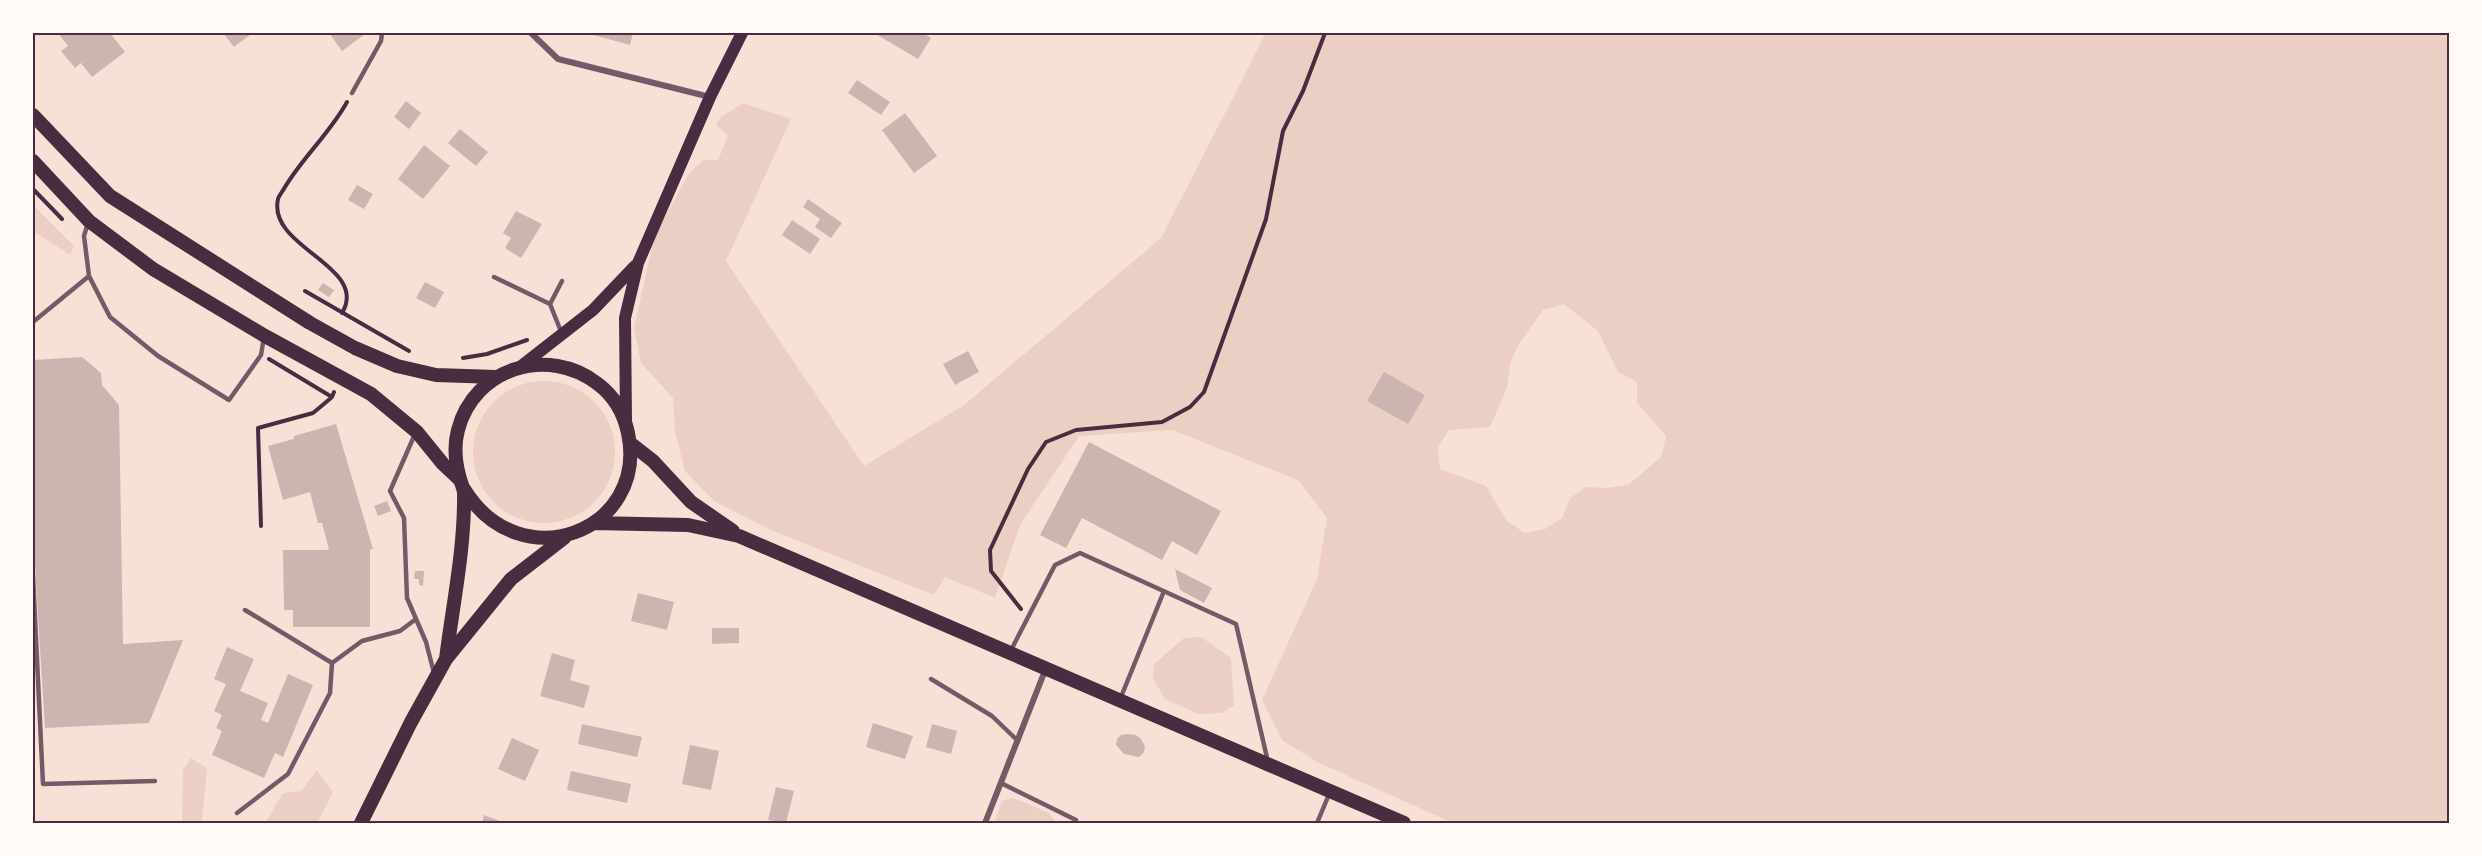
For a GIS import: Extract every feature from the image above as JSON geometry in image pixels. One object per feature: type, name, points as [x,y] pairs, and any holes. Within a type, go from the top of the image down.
[{"type":"main road","points":[[361,823],[411,722],[446,659],[511,579],[568,535],[593,523],[610,507],[622,488],[629,466],[630,443],[626,423],[625,318],[638,263],[710,97],[742,33]]},
{"type":"main road","points":[[33,115],[110,196],[310,324],[396,366],[436,375],[496,377]]},
{"type":"main road","points":[[33,161],[89,221],[153,269],[265,336],[371,394],[417,432],[462,484],[473,504],[485,517],[508,531],[533,538],[568,535]]},
{"type":"main road","points":[[446,659],[461,555],[462,484],[455,445],[460,422],[478,392],[496,377],[520,367],[593,310],[638,263]]},
{"type":"main road","points":[[520,367],[549,364],[577,370],[590,377],[612,397],[626,423]]},
{"type":"main road","points":[[630,443],[653,461],[691,502],[740,536]]},
{"type":"main road","points":[[593,523],[688,525],[740,536],[1404,823]]},
{"type":"street","points":[[530,33],[558,58],[710,97]]},
{"type":"street","points":[[985,823],[1046,668]]},
{"type":"lane","points":[[352,93],[381,41],[382,33]]},
{"type":"lane","points":[[89,221],[84,236],[89,276],[110,317],[158,356],[229,400],[261,354],[265,336]]},
{"type":"lane","points":[[33,322],[89,276]]},
{"type":"lane","points":[[494,277],[550,304],[562,334]]},
{"type":"lane","points":[[550,304],[562,281]]},
{"type":"lane","points":[[417,432],[390,491],[404,518],[407,598],[426,642],[436,680]]},
{"type":"lane","points":[[1010,652],[1055,565],[1080,553],[1236,624],[1268,764]]},
{"type":"lane","points":[[33,576],[43,784],[155,781]]},
{"type":"lane","points":[[1120,700],[1164,591]]},
{"type":"lane","points":[[245,610],[332,663]]},
{"type":"lane","points":[[237,813],[288,774],[330,693],[332,663],[362,641],[400,631],[416,618]]},
{"type":"lane","points":[[931,679],[992,716],[1018,741]]},
{"type":"lane","points":[[1001,783],[1083,823]]},
{"type":"lane","points":[[1317,823],[1331,791]]},
{"type":"path","points":[[1028,616],[991,572],[990,550],[1028,469],[1046,442],[1076,430],[1162,422],[1191,407],[1204,392],[1266,219],[1283,131],[1303,91],[1325,33]]},
{"type":"path","points":[[342,313],[348,303],[346,288],[335,274],[291,236],[279,218],[278,199],[293,173],[341,113],[352,93]]},
{"type":"path","points":[[305,291],[392,343],[418,355]]},
{"type":"path","points":[[452,359],[487,354],[532,337]]},
{"type":"path","points":[[261,526],[258,428],[313,413],[332,397]]},
{"type":"shaded area","points":[[1266,33],[2449,33],[2449,823],[1453,823],[1319,763],[1282,740],[1262,700],[1317,579],[1327,518],[1298,480],[1172,430],[1079,436],[1020,525],[995,598],[945,577],[934,595],[773,531],[714,501],[685,471],[675,432],[673,398],[641,363],[634,329],[654,237],[689,173],[704,160],[718,160],[728,136],[716,125],[721,117],[743,103],[791,119],[726,261],[864,466],[964,405],[1161,238]],"holes":[[[1564,304],[1598,331],[1618,372],[1637,382],[1637,403],[1666,436],[1661,457],[1628,485],[1607,488],[1586,487],[1570,498],[1562,518],[1545,529],[1525,533],[1507,521],[1486,486],[1440,469],[1438,448],[1449,430],[1490,427],[1507,388],[1510,363],[1519,344],[1543,310]]]},
{"type":"shaded area","points":[[33,205],[74,246],[70,255],[33,231]]},
{"type":"shaded area","points":[[544,381],[571,387],[594,402],[609,425],[615,452],[609,479],[594,502],[571,517],[544,523],[517,517],[494,502],[479,479],[473,452],[479,425],[494,402],[517,387]]},
{"type":"shaded area","points":[[1201,637],[1231,658],[1234,705],[1222,713],[1198,714],[1165,699],[1153,678],[1154,664],[1184,638]]},
{"type":"shaded area","points":[[191,758],[207,768],[202,821],[212,823],[182,823],[183,770]]},
{"type":"shaded area","points":[[317,770],[333,792],[317,823],[265,823],[283,793],[301,791]]},
{"type":"shaded area","points":[[1013,798],[1049,813],[1056,823],[994,823],[1002,801]]},
{"type":"building","points":[[58,33],[110,33],[125,52],[92,77],[81,63],[75,68],[61,51],[68,46]]},
{"type":"building","points":[[223,33],[250,33],[251,34],[234,47]]},
{"type":"building","points":[[329,33],[364,33],[365,34],[342,51]]},
{"type":"building","points":[[586,33],[633,33],[630,45]]},
{"type":"building","points":[[874,33],[923,33],[931,38],[918,59]]},
{"type":"building","points":[[857,80],[890,102],[881,115],[848,93]]},
{"type":"building","points":[[406,101],[421,113],[409,129],[394,117]]},
{"type":"building","points":[[905,113],[937,156],[914,173],[882,130]]},
{"type":"building","points":[[460,129],[488,152],[476,166],[448,143]]},
{"type":"building","points":[[424,145],[450,166],[423,199],[398,179]]},
{"type":"building","points":[[357,185],[373,194],[364,209],[348,200]]},
{"type":"building","points":[[808,199],[842,223],[831,238],[815,227],[820,219],[803,207]]},
{"type":"building","points":[[516,211],[542,224],[521,258],[505,248],[511,238],[503,233]]},
{"type":"building","points":[[792,220],[820,239],[810,254],[782,235]]},
{"type":"building","points":[[425,282],[444,292],[435,308],[416,298]]},
{"type":"building","points":[[323,283],[334,290],[329,297],[318,290]]},
{"type":"building","points":[[968,351],[979,372],[955,385],[943,364]]},
{"type":"building","points":[[82,357],[101,373],[102,385],[119,405],[123,644],[183,640],[149,723],[45,728],[33,535],[33,360]]},
{"type":"building","points":[[1384,372],[1425,395],[1408,424],[1367,401]]},
{"type":"building","points":[[336,424],[373,549],[370,549],[370,627],[293,627],[293,610],[284,610],[283,550],[329,550],[322,523],[318,523],[310,492],[283,500],[268,446]]},
{"type":"building","points":[[1089,442],[1221,511],[1197,555],[1172,541],[1162,560],[1082,518],[1066,548],[1040,535]]},
{"type":"building","points":[[387,501],[391,511],[378,516],[374,506]]},
{"type":"building","points":[[1175,569],[1212,588],[1204,603],[1180,590]]},
{"type":"building","points":[[415,571],[424,571],[423,586],[419,585],[419,579],[414,579]]},
{"type":"building","points":[[638,593],[674,602],[667,630],[631,621]]},
{"type":"building","points":[[712,628],[739,628],[739,643],[712,644]]},
{"type":"building","points":[[227,647],[254,659],[240,691],[268,703],[261,720],[268,723],[288,674],[313,685],[283,757],[275,753],[264,778],[212,755],[222,731],[216,728],[222,715],[214,711],[226,684],[214,679]]},
{"type":"building","points":[[552,653],[575,660],[570,680],[590,686],[584,708],[540,696]]},
{"type":"building","points":[[873,723],[913,736],[905,759],[866,747]]},
{"type":"building","points":[[582,724],[642,737],[637,757],[578,744]]},
{"type":"building","points":[[932,724],[957,731],[951,754],[926,747]]},
{"type":"building","points":[[1121,735],[1136,735],[1145,746],[1144,752],[1139,757],[1124,754],[1116,745]]},
{"type":"building","points":[[512,738],[539,750],[525,781],[498,769]]},
{"type":"building","points":[[690,745],[719,751],[711,790],[682,784]]},
{"type":"building","points":[[571,771],[631,784],[627,803],[567,790]]},
{"type":"building","points":[[776,787],[794,791],[786,823],[768,820]]},
{"type":"building","points":[[484,815],[505,823],[482,823]]}]
